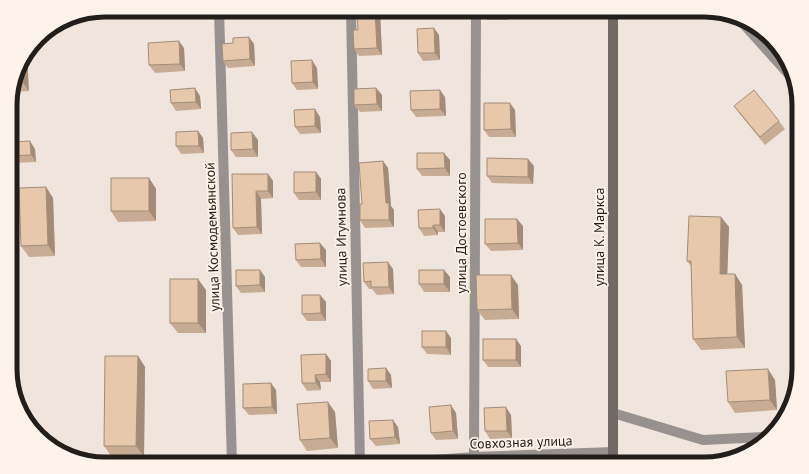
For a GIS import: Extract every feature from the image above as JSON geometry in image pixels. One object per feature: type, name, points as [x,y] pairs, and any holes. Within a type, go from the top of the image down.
[{"type":"main road","name":"улица К. Маркса","points":[[613,17],[613,457]]},
{"type":"street","name":"улица Космодемьянской","points":[[219,17],[232,457]]},
{"type":"street","name":"улица Игумнова","points":[[351,17],[360,457]]},
{"type":"street","name":"улица Достоевского","points":[[474,457],[476,17]]},
{"type":"street","points":[[748,29],[784,69]]},
{"type":"street","points":[[613,413],[703,440],[760,437]]},
{"type":"street","name":"Совхозная улица","points":[[474,457],[613,452]]},
{"type":"building","points":[[357,17],[375,17],[377,48],[354,49],[353,30],[358,30]]},
{"type":"building","points":[[434,28],[435,53],[418,53],[417,29]]},
{"type":"building","points":[[249,37],[250,59],[223,61],[222,44],[233,43],[233,38]]},
{"type":"building","points":[[179,41],[180,64],[149,65],[148,43]]},
{"type":"building","points":[[312,60],[313,82],[292,83],[291,61]]},
{"type":"building","points":[[23,75],[23,83],[20,83]]},
{"type":"building","points":[[195,88],[196,102],[171,103],[170,90]]},
{"type":"building","points":[[376,88],[377,104],[354,105],[354,89]]},
{"type":"building","points":[[440,90],[440,109],[411,110],[410,91]]},
{"type":"building","points":[[754,90],[779,121],[760,137],[734,106]]},
{"type":"building","points":[[484,103],[510,103],[511,129],[484,130]]},
{"type":"building","points":[[315,109],[315,126],[295,127],[294,110]]},
{"type":"building","points":[[198,131],[199,146],[176,146],[176,132]]},
{"type":"building","points":[[252,132],[253,149],[231,150],[231,133]]},
{"type":"building","points":[[30,141],[31,155],[17,156],[17,142]]},
{"type":"building","points":[[417,153],[444,153],[445,168],[417,169]]},
{"type":"building","points":[[487,158],[528,159],[528,177],[487,176]]},
{"type":"building","points":[[383,161],[386,203],[389,203],[389,220],[360,220],[360,204],[362,204],[359,163]]},
{"type":"building","points":[[294,172],[316,172],[316,192],[294,193]]},
{"type":"building","points":[[232,174],[268,174],[268,191],[256,191],[257,227],[233,228]]},
{"type":"building","points":[[111,178],[149,178],[149,211],[111,211]]},
{"type":"building","points":[[46,187],[48,245],[21,246],[19,188]]},
{"type":"building","points":[[440,209],[440,225],[433,225],[433,228],[419,228],[418,210]]},
{"type":"building","points":[[689,216],[721,217],[720,274],[735,274],[737,337],[693,339],[691,261],[687,261]]},
{"type":"building","points":[[485,219],[517,219],[518,243],[485,244]]},
{"type":"building","points":[[320,243],[321,259],[296,260],[295,244]]},
{"type":"building","points":[[388,262],[389,287],[371,287],[371,281],[364,282],[363,263]]},
{"type":"building","points":[[236,270],[260,270],[260,285],[236,286]]},
{"type":"building","points":[[419,270],[444,270],[444,284],[419,284]]},
{"type":"building","points":[[476,275],[511,275],[512,309],[477,310]]},
{"type":"building","points":[[170,279],[198,279],[198,323],[170,323]]},
{"type":"building","points":[[302,295],[320,295],[321,313],[302,314]]},
{"type":"building","points":[[422,331],[446,331],[446,347],[422,347]]},
{"type":"building","points":[[483,339],[516,339],[516,360],[483,360]]},
{"type":"building","points":[[326,354],[326,374],[315,375],[316,383],[302,383],[301,355]]},
{"type":"building","points":[[105,356],[138,356],[136,446],[104,446]]},
{"type":"building","points":[[386,368],[386,381],[368,381],[368,369]]},
{"type":"building","points":[[768,369],[770,400],[728,402],[726,371]]},
{"type":"building","points":[[271,383],[272,407],[243,408],[243,384]]},
{"type":"building","points":[[328,402],[330,438],[300,440],[297,404]]},
{"type":"building","points":[[451,405],[453,431],[431,433],[429,407]]},
{"type":"building","points":[[506,407],[507,431],[485,431],[484,408]]},
{"type":"building","points":[[393,420],[395,437],[370,439],[369,421]]}]
